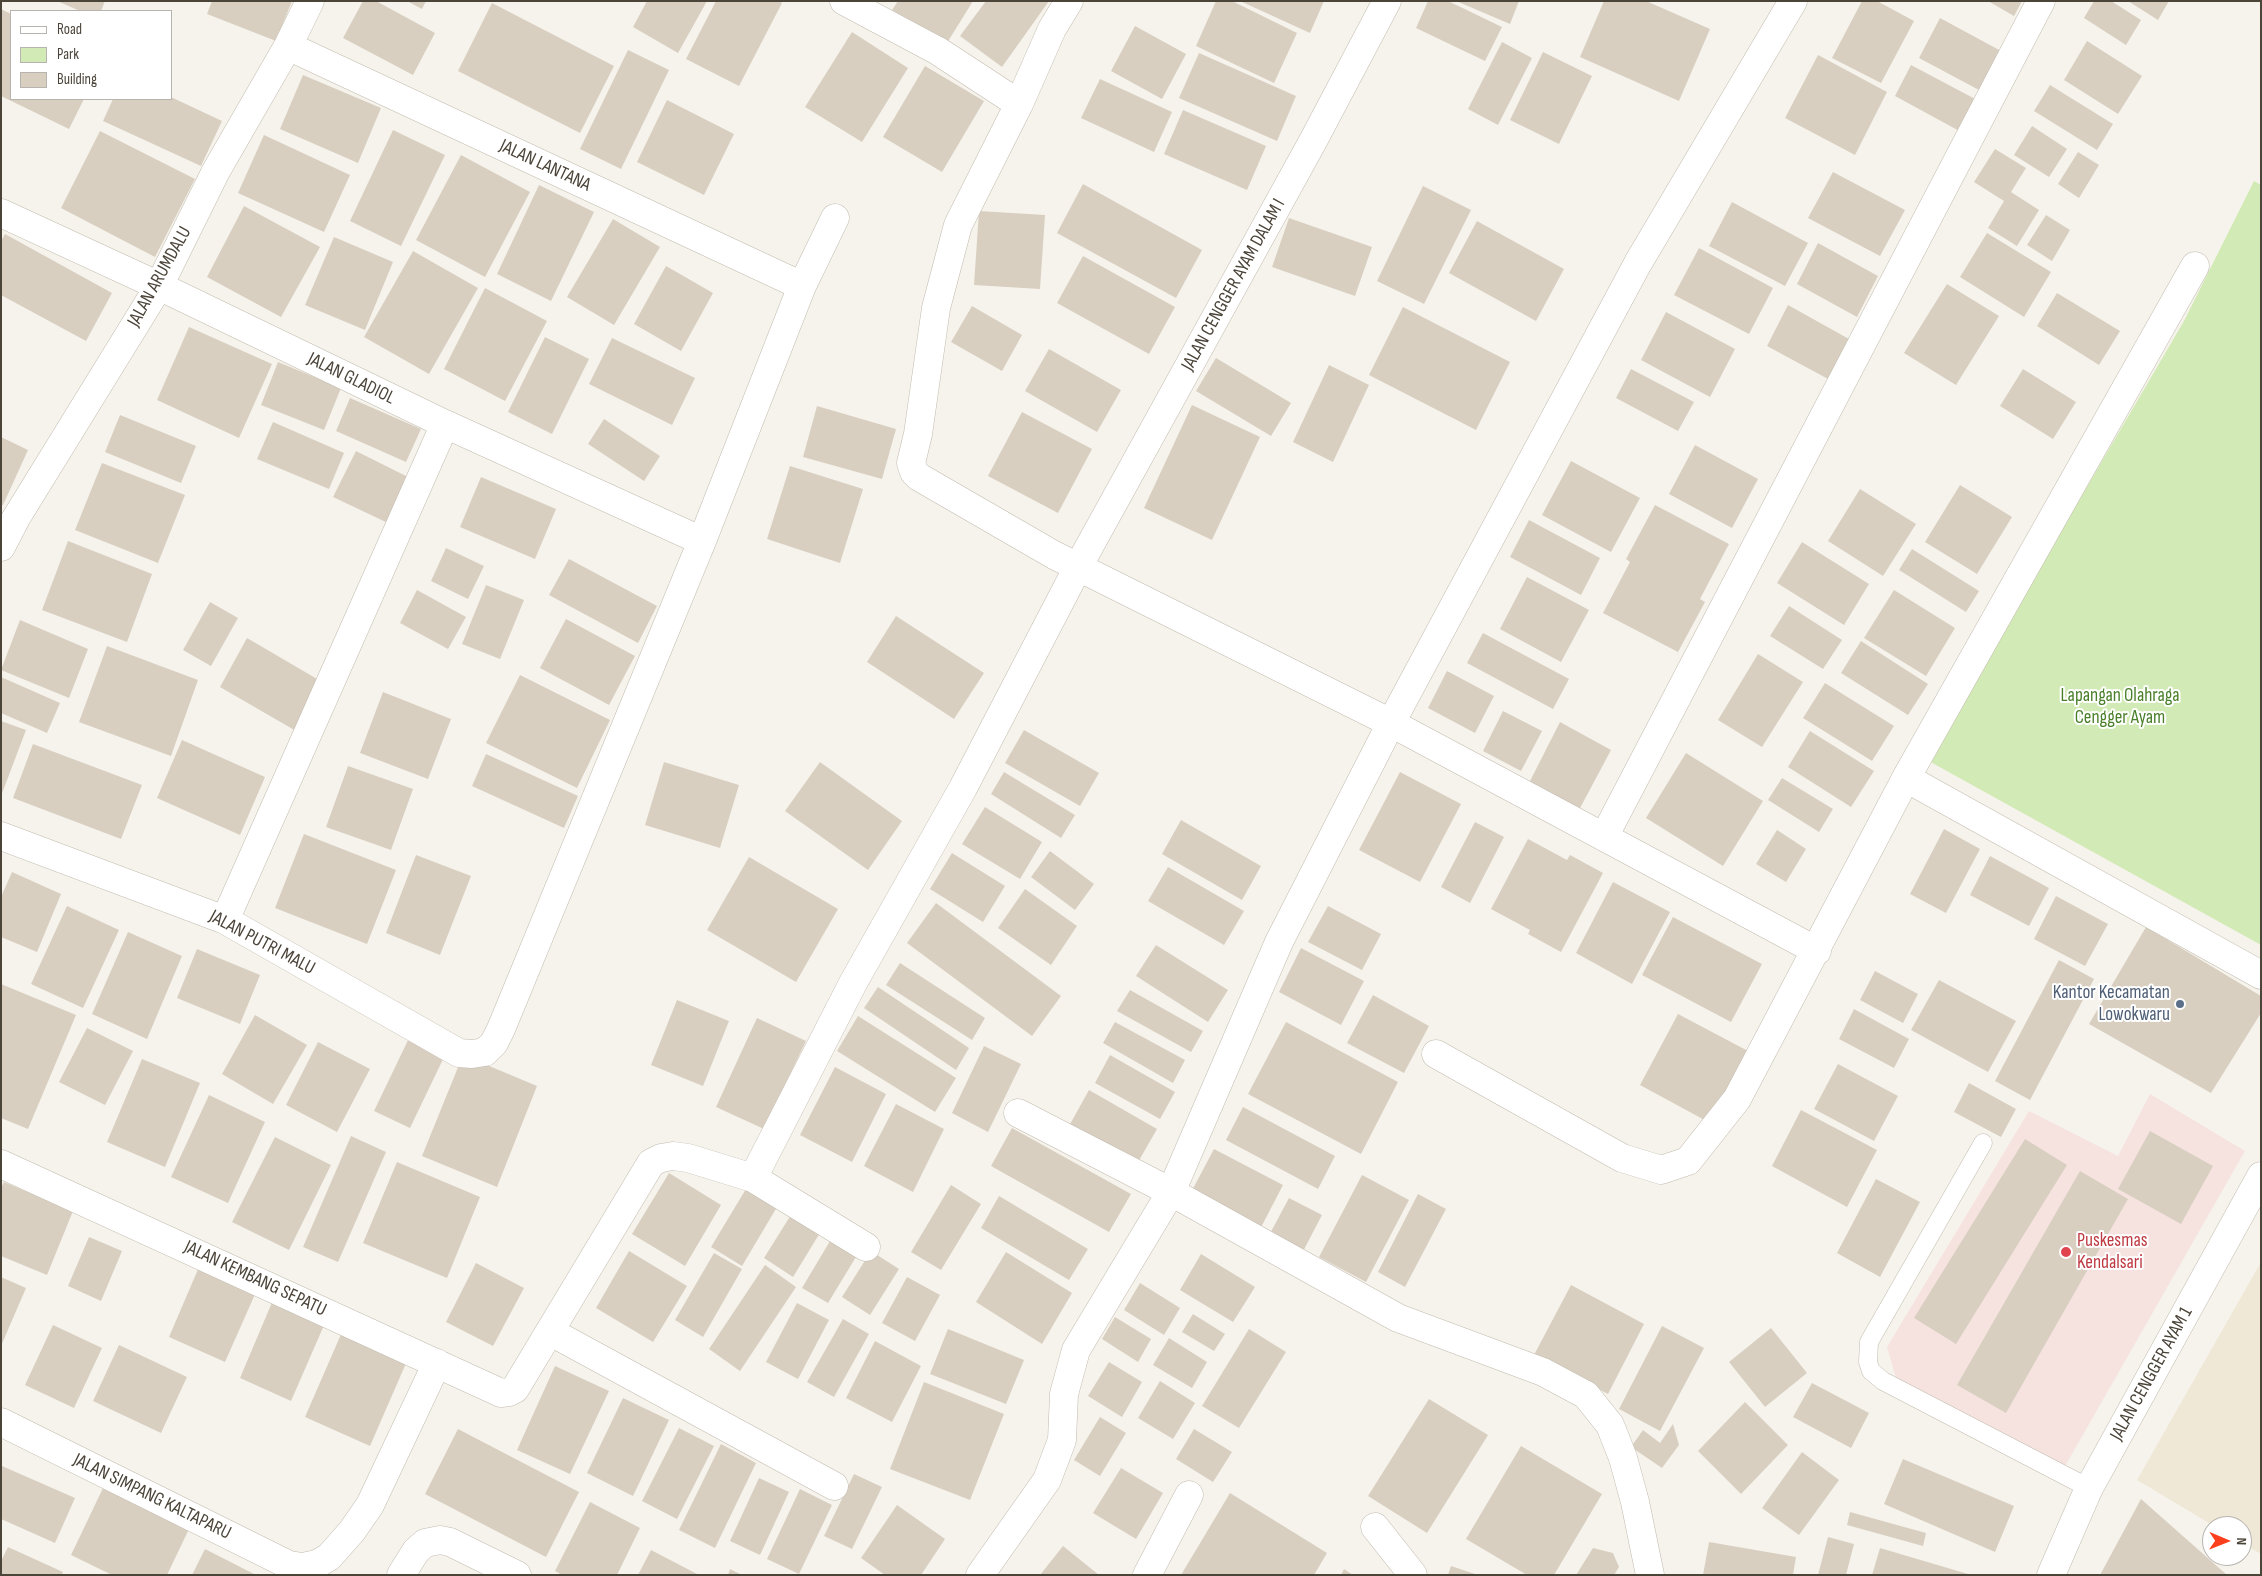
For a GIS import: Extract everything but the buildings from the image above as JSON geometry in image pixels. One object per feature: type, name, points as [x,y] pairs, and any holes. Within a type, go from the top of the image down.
[{"type":"street","name":"JALAN ARUMDALU","points":[[1,547],[16,518],[159,286],[216,171],[288,46],[310,1]]},
{"type":"street","points":[[844,1],[938,51],[1019,104]]},
{"type":"street","points":[[1069,1],[1052,29],[1019,104],[958,225],[936,308],[912,463],[914,472],[919,477],[1078,567],[1391,723],[1816,951]]},
{"type":"street","name":"JALAN CENGGER AYAM DALAM I","points":[[753,1178],[853,983],[963,788],[1078,567],[1313,141],[1387,1]]},
{"type":"street","points":[[980,1575],[1047,1480],[1062,1440],[1064,1394],[1076,1350],[1172,1192],[1279,942],[1391,723],[1638,263],[1793,1]]},
{"type":"street","points":[[1604,837],[2041,1]]},
{"type":"street","name":"JALAN LANTANA","points":[[288,46],[802,286]]},
{"type":"street","name":"JALAN GLADIOL","points":[[1,213],[159,286],[445,424],[702,542]]},
{"type":"street","points":[[702,542],[802,286],[835,218]]},
{"type":"street","points":[[1436,1054],[1622,1158],[1661,1170],[1688,1161],[1723,1120],[1737,1100],[1906,778],[2195,266]]},
{"type":"street","points":[[225,920],[445,424]]},
{"type":"street","name":"JALAN PUTRI MALU","points":[[1,836],[225,920],[460,1053],[485,1052],[494,1043],[501,1029],[702,542]]},
{"type":"street","points":[[1906,778],[2261,975]]},
{"type":"street","points":[[1018,1113],[1172,1192],[1398,1318],[1543,1372],[1586,1395],[1610,1426],[1623,1458],[1635,1502],[1650,1575]]},
{"type":"street","points":[[834,1486],[551,1332],[651,1163],[661,1158],[680,1157],[703,1162],[753,1178],[866,1247]]},
{"type":"street","name":"JALAN KEMBANG SEPATU","points":[[1,1164],[499,1389],[515,1389],[551,1332]]},
{"type":"street","name":"JALAN CENGGER AYAM 1","points":[[2051,1575],[2089,1488],[2261,1176]]},
{"type":"street","name":"JALAN SIMPANG KALTAPARU","points":[[1,1422],[289,1565],[304,1567],[317,1564],[329,1557],[352,1531],[370,1505],[443,1365]]},
{"type":"street","points":[[1148,1575],[1189,1495]]},
{"type":"street","points":[[1376,1527],[1413,1575]]},
{"type":"street","points":[[401,1575],[416,1551],[424,1543],[440,1540],[450,1542],[517,1575]]},
{"type":"lane","points":[[1984,1143],[1869,1342],[1868,1362],[1871,1370],[1883,1381],[2089,1488]]},
{"type":"shaded area","name":"Puskesmas Kendalsari","points":[[2150,1094],[2245,1151],[2064,1468],[1896,1378],[1887,1347],[2029,1111],[2118,1156]]},
{"type":"shaded area","points":[[2261,1262],[2261,1554],[2252,1549],[2252,1516],[2202,1516],[2202,1519],[2137,1480]]},
{"type":"green space","name":"Lapangan Olahraga Cengger Ayam","points":[[2254,181],[2261,185],[2261,945],[1927,760],[2184,321]]},
{"type":"place","name":"Kantor Kecamatan Lowokwaru","points":[[2180,1004]]},
{"type":"place","name":"Puskesmas Kendalsari","points":[[2066,1252]]}]
